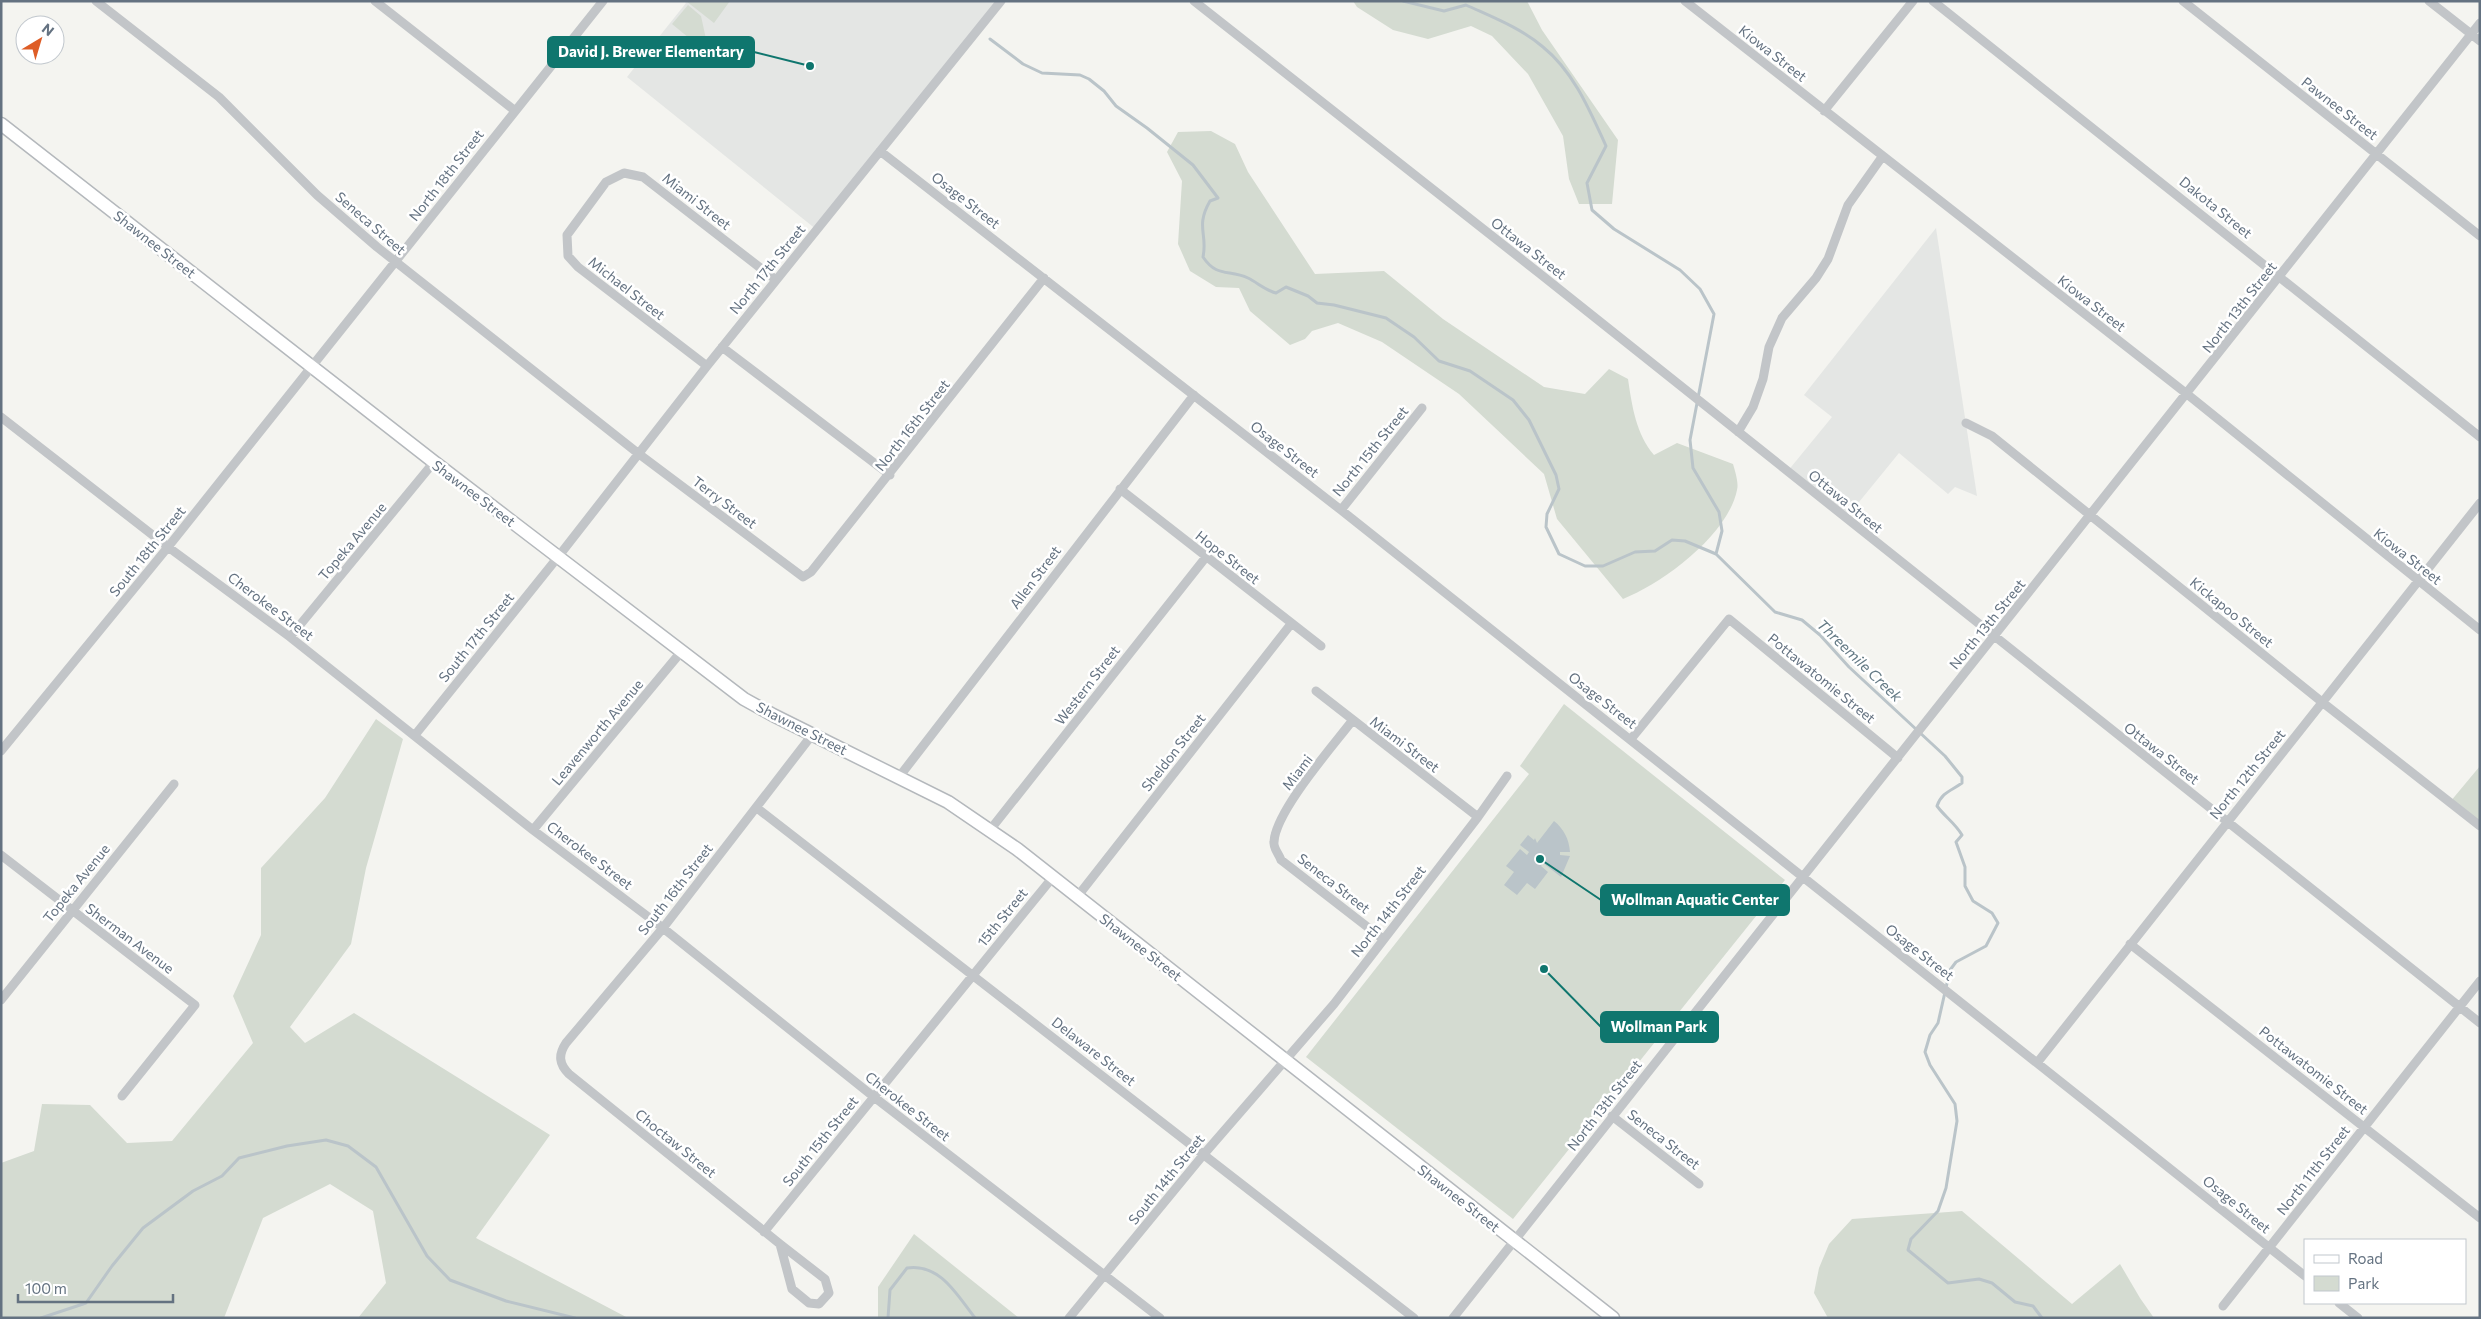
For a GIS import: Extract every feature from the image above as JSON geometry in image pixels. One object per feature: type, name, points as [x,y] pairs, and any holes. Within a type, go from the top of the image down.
[{"type":"street","name":"Seneca Street","points":[[96,1],[219,97],[317,194],[395,262],[638,454]]},
{"type":"street","points":[[375,1],[514,110]]},
{"type":"street","name":"North 18th Street","points":[[311,366],[603,1]]},
{"type":"street","name":"North 17th Street","points":[[558,557],[722,347],[1001,1]]},
{"type":"street","name":"Ottawa Street","points":[[1194,1],[1689,392],[1994,638],[2480,1023]]},
{"type":"street","name":"Kiowa Street","points":[[1685,1],[2186,394],[2416,581],[2480,630]]},
{"type":"street","points":[[1824,111],[1912,1]]},
{"type":"street","name":"Dakota Street","points":[[1933,1],[2480,437]]},
{"type":"street","name":"Pawnee Street","points":[[2182,1],[2480,236]]},
{"type":"street","points":[[2429,1],[2480,41]]},
{"type":"street","name":"North 13th Street","points":[[1454,1318],[1612,1116],[1803,879],[2480,23]]},
{"type":"street","name":"Shawnee Street","points":[[1,124],[434,462],[744,699],[948,802],[990,830],[1053,877],[1612,1318]]},
{"type":"street","name":"Osage Street","points":[[880,151],[1631,739],[1803,879],[1925,973],[2304,1275]]},
{"type":"street","points":[[1738,432],[1753,407],[1763,379],[1769,347],[1782,318],[1816,278],[1828,258],[1848,205],[1882,157]]},
{"type":"street","name":"Miami Street","points":[[598,192],[614,176],[624,173],[643,177],[776,280]]},
{"type":"street","name":"Michael Street","points":[[598,192],[567,235],[568,256],[578,268],[707,366]]},
{"type":"street","name":"North 16th Street","points":[[794,572],[803,577],[811,572],[890,475],[1044,278]]},
{"type":"street","points":[[722,347],[890,475]]},
{"type":"street","name":"South 18th Street","points":[[1,751],[168,547],[311,366]]},
{"type":"street","name":"Allen Street","points":[[899,777],[1194,395]]},
{"type":"street","name":"North 15th Street","points":[[1340,510],[1422,408]]},
{"type":"street","name":"Cherokee Street","points":[[1,417],[168,547],[290,637],[416,735],[533,830],[663,928],[874,1097],[1160,1318]]},
{"type":"street","name":"Kickapoo Street","points":[[1966,423],[1992,436],[2322,702],[2480,826]]},
{"type":"street","name":"Terry Street","points":[[638,454],[794,572]]},
{"type":"street","name":"Topeka Avenue","points":[[290,637],[434,462]]},
{"type":"street","name":"Hope Street","points":[[1120,489],[1321,646]]},
{"type":"street","name":"North 12th Street","points":[[2037,1063],[2416,581],[2480,503]]},
{"type":"street","name":"South 17th Street","points":[[416,735],[558,557]]},
{"type":"street","name":"Western Street","points":[[990,830],[1206,557]]},
{"type":"street","name":"Pottawatomie Street","points":[[1631,739],[1729,619],[1898,758]]},
{"type":"street","name":"Sheldon Street","points":[[1077,897],[1291,624]]},
{"type":"street","name":"Leavenworth Avenue","points":[[533,830],[681,652]]},
{"type":"street","name":"Miami Street","points":[[1316,691],[1352,721],[1478,816]]},
{"type":"street","name":"Miami","points":[[1273,844],[1276,829],[1284,812],[1352,721]]},
{"type":"street","name":"South 16th Street","points":[[560,1059],[561,1050],[566,1043],[663,928],[812,735]]},
{"type":"street","name":"North 14th Street","points":[[1284,1059],[1334,1004],[1507,776]]},
{"type":"street","name":"Topeka Avenue","points":[[1,1000],[174,784]]},
{"type":"street","name":"Delaware Street","points":[[757,808],[1414,1318]]},
{"type":"street","name":"Seneca Street","points":[[1273,844],[1282,860],[1383,939]]},
{"type":"street","name":"Sherman Avenue","points":[[1,855],[195,1005],[122,1096]]},
{"type":"street","name":"15th Street","points":[[973,974],[1053,877]]},
{"type":"street","name":"Pottawatomie Street","points":[[2130,944],[2480,1218]]},
{"type":"street","name":"South 15th Street","points":[[764,1232],[973,974]]},
{"type":"street","name":"North 11th Street","points":[[2223,1306],[2480,981]]},
{"type":"street","name":"Choctaw Street","points":[[560,1059],[563,1068],[569,1074],[824,1279],[828,1284],[830,1293],[819,1304],[809,1303],[792,1289],[780,1244]]},
{"type":"street","name":"South 14th Street","points":[[1069,1318],[1284,1059]]},
{"type":"street","name":"Seneca Street","points":[[1612,1116],[1700,1184]]},
{"type":"street","points":[[2340,1304],[2358,1318]]},
{"type":"shaded area","points":[[684,1],[1000,1],[817,230],[627,77],[686,3]]},
{"type":"shaded area","points":[[1936,228],[1977,496],[1955,487],[1948,494],[1899,453],[1846,518],[1787,472],[1832,417],[1804,395]]},
{"type":"shaded area","points":[[1554,821],[1563,831],[1570,852],[1560,852],[1560,855],[1570,856],[1561,877],[1543,863],[1541,866],[1548,872],[1535,889],[1527,883],[1517,895],[1504,885],[1514,872],[1506,866],[1520,849],[1527,855],[1529,852],[1520,845],[1528,835],[1534,840],[1535,838],[1537,843]]},
{"type":"green space","points":[[686,1],[730,1],[714,23]]},
{"type":"green space","points":[[1353,1],[1527,1],[1542,30],[1618,140],[1612,204],[1579,204],[1569,179],[1563,136],[1528,74],[1492,36],[1471,26],[1428,39],[1393,30],[1357,7]]},
{"type":"green space","points":[[688,5],[701,16],[706,39],[700,47],[672,24]]},
{"type":"green space","points":[[1211,131],[1235,144],[1248,172],[1315,274],[1384,271],[1443,319],[1544,387],[1585,394],[1609,369],[1628,379],[1633,409],[1639,429],[1654,455],[1677,443],[1733,464],[1737,490],[1731,507],[1721,524],[1708,540],[1674,569],[1639,592],[1623,599],[1557,519],[1544,474],[1459,394],[1382,342],[1338,323],[1312,331],[1305,339],[1290,345],[1250,311],[1239,288],[1216,287],[1190,271],[1178,244],[1182,181],[1167,152],[1178,132]]},
{"type":"green space","points":[[1564,704],[1785,880],[1513,1219],[1306,1057],[1529,774],[1520,766]]},
{"type":"green space","points":[[376,719],[403,739],[366,868],[351,944],[290,1027],[305,1043],[354,1013],[550,1135],[476,1238],[628,1318],[358,1318],[386,1283],[373,1211],[330,1184],[263,1218],[224,1318],[1,1318],[1,1163],[34,1151],[42,1104],[90,1105],[127,1143],[172,1141],[253,1043],[233,996],[261,935],[261,868],[325,798]]},
{"type":"green space","points":[[2480,766],[2480,826],[2450,802]]},
{"type":"green space","points":[[1962,1211],[2072,1304],[2120,1264],[2154,1318],[1828,1318],[1814,1293],[1819,1268],[1829,1244],[1852,1219]]},
{"type":"green space","points":[[914,1234],[1019,1318],[878,1318],[878,1287]]},
{"type":"waterway","name":"Threemile Creek","points":[[1403,1],[1444,11],[1466,5],[1525,34],[1543,47],[1564,68],[1580,93],[1606,146],[1587,183],[1592,210],[1614,229],[1680,270],[1700,289],[1714,314],[1690,440],[1693,468],[1719,512],[1722,531],[1716,554],[1775,612],[1802,620],[1820,635],[1849,667],[1945,756],[1962,777],[1962,783],[1944,795],[1937,806],[1962,835],[1956,842],[1965,867],[1965,886],[1973,901],[1992,913],[1998,923],[1986,946],[1956,962],[1950,970],[1938,1023],[1930,1035],[1925,1052],[1930,1065],[1955,1104],[1957,1121],[1946,1188],[1938,1211],[1911,1239],[1908,1250],[1948,1283],[1979,1279],[1992,1283],[2015,1302],[2033,1306],[2042,1318]]},
{"type":"waterway","points":[[990,39],[1023,64],[1042,73],[1080,75],[1089,79],[1104,91],[1116,106],[1193,165],[1218,198],[1210,201],[1203,217],[1203,257],[1213,268],[1241,275],[1276,293],[1286,287],[1308,296],[1317,303],[1334,305],[1386,318],[1414,337],[1439,361],[1470,371],[1513,400],[1529,420],[1556,475],[1559,489],[1547,514],[1546,527],[1559,554],[1585,566],[1603,566],[1635,552],[1655,551],[1672,540],[1685,541],[1716,554]]},
{"type":"waterway","points":[[41,1318],[86,1303],[112,1266],[143,1228],[193,1191],[222,1176],[239,1158],[287,1146],[326,1140],[348,1146],[376,1167],[427,1256],[450,1280],[506,1301],[575,1318]]},
{"type":"waterway","points":[[888,1318],[890,1290],[907,1268],[929,1270],[947,1282],[975,1318]]},
{"type":"place","name":"David J. Brewer Elementary","points":[[810,66]]},
{"type":"place","name":"Wollman Aquatic Center","points":[[1540,859]]},
{"type":"place","name":"Wollman Park","points":[[1544,969]]}]
